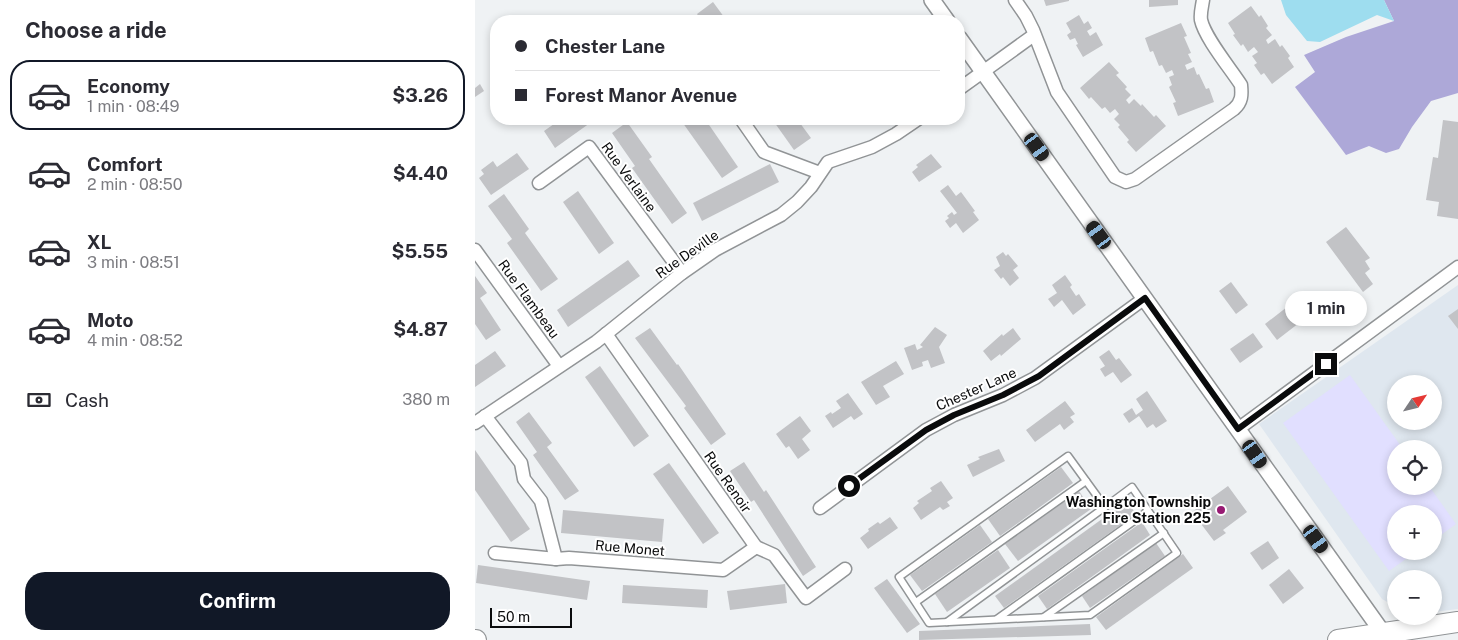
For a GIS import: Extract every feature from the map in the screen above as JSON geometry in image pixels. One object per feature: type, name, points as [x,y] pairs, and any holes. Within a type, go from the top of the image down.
[{"type":"main road","points":[[1338,640],[1385,636],[1458,622]]},
{"type":"street","points":[[932,0],[943,15]]},
{"type":"street","points":[[1015,0],[1026,16],[1057,92],[1115,177],[1126,182],[1133,180],[1237,107],[1241,98],[1241,85],[1206,32],[1201,15],[1203,0]]},
{"type":"street","points":[[965,84],[1034,35]]},
{"type":"street","points":[[965,46],[1385,636]]},
{"type":"street","points":[[745,125],[764,152],[820,173]]},
{"type":"street","name":"Rue Deville","points":[[480,420],[606,334],[682,273],[715,250],[781,215],[811,187],[828,162],[872,147],[909,125]]},
{"type":"street","name":"Rue Verlaine","points":[[539,183],[589,147],[682,273]]},
{"type":"street","name":"Rue Flambeau","points":[[475,250],[559,366]]},
{"type":"street","points":[[1238,429],[1458,267]]},
{"type":"street","name":"Chester Lane","points":[[820,508],[926,430],[954,415],[1003,395],[1035,378],[1145,298]]},
{"type":"street","name":"Rue Renoir","points":[[606,334],[756,547],[774,555],[806,598],[845,570]]},
{"type":"street","points":[[480,420],[521,463],[524,479],[541,502],[556,559]]},
{"type":"street","name":"Rue Monet","points":[[495,553],[723,570],[756,547]]},
{"type":"lane","points":[[947,622],[1105,507],[1132,487],[1177,553],[1090,615],[929,623],[899,577],[1068,456],[1105,507]]},
{"type":"lane","points":[[916,602],[1086,481]]},
{"type":"lane","points":[[997,619],[1148,511]]},
{"type":"lane","points":[[1044,617],[1164,533]]},
{"type":"shaded area","points":[[1281,0],[1384,0],[1394,21],[1377,15],[1320,42],[1307,41],[1286,15]]},
{"type":"shaded area","points":[[1384,0],[1458,0],[1458,93],[1431,101],[1399,149],[1386,153],[1369,146],[1346,155],[1295,87],[1315,72],[1304,55],[1346,37],[1394,21]]},
{"type":"shaded area","points":[[1458,285],[1458,609],[1442,611],[1442,570],[1387,570],[1387,602],[1382,599],[1259,424]]},
{"type":"shaded area","points":[[1350,375],[1387,427],[1387,430],[1389,430],[1397,440],[1387,440],[1387,495],[1435,495],[1456,524],[1442,534],[1442,505],[1387,505],[1387,560],[1404,560],[1388,570],[1283,423]]},
{"type":"building","points":[[1044,0],[1069,0],[1069,1],[1046,6]]},
{"type":"building","points":[[1149,0],[1178,0],[1178,5],[1149,7]]},
{"type":"building","points":[[713,2],[723,15],[698,15]]},
{"type":"building","points":[[1251,6],[1259,17],[1261,15],[1268,26],[1266,28],[1272,35],[1266,40],[1268,44],[1275,39],[1280,47],[1282,45],[1290,56],[1288,58],[1294,67],[1272,84],[1264,73],[1261,75],[1254,65],[1257,63],[1252,56],[1258,52],[1254,47],[1248,52],[1243,44],[1241,46],[1233,35],[1235,34],[1228,23]]},
{"type":"building","points":[[1079,15],[1084,24],[1088,21],[1092,28],[1087,31],[1090,36],[1096,32],[1103,45],[1083,57],[1076,45],[1078,44],[1075,38],[1070,40],[1067,35],[1071,32],[1066,23]]},
{"type":"building","points":[[1181,23],[1187,36],[1184,37],[1191,53],[1188,54],[1192,62],[1185,65],[1187,70],[1194,67],[1206,89],[1209,88],[1214,102],[1178,116],[1173,103],[1176,102],[1169,87],[1172,85],[1169,77],[1174,75],[1172,70],[1166,73],[1162,65],[1159,66],[1153,51],[1150,52],[1145,38]]},
{"type":"building","points":[[1109,62],[1119,73],[1116,75],[1127,87],[1125,89],[1131,95],[1126,100],[1129,104],[1134,99],[1141,106],[1142,104],[1154,117],[1156,115],[1166,126],[1136,152],[1127,142],[1129,140],[1114,119],[1119,114],[1115,109],[1110,113],[1105,107],[1102,109],[1091,97],[1089,99],[1080,88]]},
{"type":"building","points":[[480,84],[484,91],[475,97],[475,88]]},
{"type":"building","points":[[1443,120],[1458,122],[1458,219],[1437,216],[1439,202],[1426,200],[1433,157],[1438,158]]},
{"type":"building","points":[[552,125],[587,125],[555,148],[544,131]]},
{"type":"building","points":[[623,125],[629,125],[652,157],[649,159],[687,213],[672,224],[632,168],[635,166],[612,133]]},
{"type":"building","points":[[684,125],[709,125],[738,167],[722,178]]},
{"type":"building","points":[[776,125],[801,125],[811,138],[794,150]]},
{"type":"building","points":[[517,153],[529,169],[491,195],[479,178],[484,174],[481,170],[493,161],[497,167]]},
{"type":"building","points":[[931,154],[942,167],[919,182],[912,172],[918,167],[916,165]]},
{"type":"building","points":[[770,164],[779,182],[702,221],[693,203]]},
{"type":"building","points":[[948,185],[956,196],[961,192],[975,211],[973,212],[979,220],[963,233],[956,223],[950,228],[945,221],[952,212],[954,215],[957,213],[940,191]]},
{"type":"building","points":[[578,191],[614,243],[599,254],[563,202]]},
{"type":"building","points":[[504,194],[529,229],[525,233],[558,279],[541,291],[507,243],[512,239],[488,206]]},
{"type":"building","points":[[1346,227],[1370,258],[1365,261],[1370,269],[1365,273],[1373,284],[1363,292],[1326,242]]},
{"type":"building","points":[[1003,252],[1006,256],[1008,254],[1018,266],[1013,270],[1019,278],[1010,286],[994,270],[1000,266],[996,257]]},
{"type":"building","points":[[628,260],[640,276],[568,327],[557,310]]},
{"type":"building","points":[[1065,275],[1072,285],[1070,287],[1076,296],[1079,294],[1086,305],[1073,315],[1062,300],[1054,307],[1048,299],[1057,293],[1052,285]]},
{"type":"building","points":[[475,276],[487,293],[480,298],[501,330],[486,340],[475,324]]},
{"type":"building","points":[[1231,282],[1248,305],[1236,314],[1219,291]]},
{"type":"building","points":[[1287,307],[1299,323],[1277,340],[1265,324]]},
{"type":"building","points":[[1458,309],[1458,329],[1448,316]]},
{"type":"building","points":[[935,327],[947,335],[939,347],[945,363],[931,368],[928,360],[922,362],[923,366],[912,370],[904,348],[915,344],[917,350],[923,347],[920,345]]},
{"type":"building","points":[[650,328],[678,364],[726,434],[711,445],[684,408],[686,406],[635,338]]},
{"type":"building","points":[[1013,328],[1021,339],[1001,356],[1000,354],[991,361],[983,351],[1002,334],[1003,336]]},
{"type":"building","points":[[1253,333],[1263,347],[1240,363],[1230,349]]},
{"type":"building","points":[[1109,350],[1116,360],[1119,358],[1132,375],[1121,383],[1113,372],[1105,377],[1100,369],[1105,366],[1099,357]]},
{"type":"building","points":[[495,351],[506,366],[475,387],[475,365]]},
{"type":"building","points":[[896,361],[904,374],[883,386],[890,397],[876,405],[861,382]]},
{"type":"building","points":[[600,366],[649,436],[634,447],[585,377]]},
{"type":"building","points":[[1147,391],[1167,421],[1156,428],[1153,424],[1147,428],[1139,416],[1129,423],[1123,414],[1132,408],[1136,415],[1143,410],[1136,399]]},
{"type":"building","points":[[848,393],[863,414],[854,420],[851,416],[833,428],[825,416],[841,408],[836,401]]},
{"type":"building","points":[[1065,401],[1075,414],[1070,417],[1074,422],[1064,430],[1060,424],[1035,442],[1026,430]]},
{"type":"building","points":[[529,412],[552,443],[547,447],[579,491],[565,500],[533,455],[537,452],[516,422]]},
{"type":"building","points":[[800,416],[811,431],[802,439],[810,450],[798,459],[789,446],[786,448],[776,434]]},
{"type":"building","points":[[999,449],[1005,461],[973,477],[967,465],[980,459],[978,457]]},
{"type":"building","points":[[475,450],[530,529],[511,542],[475,490]]},
{"type":"building","points":[[744,462],[764,492],[766,490],[816,567],[803,576],[754,500],[751,502],[730,471]]},
{"type":"building","points":[[669,463],[719,533],[703,544],[653,474]]},
{"type":"building","points":[[1061,467],[1073,483],[1000,536],[988,519]]},
{"type":"building","points":[[941,481],[953,498],[947,502],[950,506],[943,510],[940,507],[921,520],[913,508],[919,503],[917,501],[932,491],[930,488]]},
{"type":"building","points":[[1228,486],[1247,512],[1223,530],[1226,533],[1214,541],[1192,512]]},
{"type":"building","points":[[1079,491],[1091,509],[1018,561],[1005,544]]},
{"type":"building","points":[[1127,501],[1136,514],[1004,608],[995,596]]},
{"type":"building","points":[[563,510],[664,519],[662,542],[561,533]]},
{"type":"building","points":[[890,517],[898,528],[868,549],[860,538],[878,522],[880,524]]},
{"type":"building","points":[[1142,522],[1150,535],[1047,609],[1038,596]]},
{"type":"building","points":[[980,525],[992,542],[922,591],[910,575]]},
{"type":"building","points":[[1268,541],[1279,558],[1262,570],[1250,553]]},
{"type":"building","points":[[1156,543],[1165,556],[1090,608],[1082,596]]},
{"type":"building","points":[[998,550],[1010,568],[947,612],[935,594]]},
{"type":"building","points":[[1183,554],[1193,568],[1106,630],[1096,617]]},
{"type":"building","points":[[478,565],[590,581],[587,600],[476,583]]},
{"type":"building","points":[[1289,569],[1304,588],[1283,604],[1269,585]]},
{"type":"building","points":[[887,579],[920,624],[907,633],[874,588]]},
{"type":"building","points":[[785,584],[787,603],[730,610],[727,591]]},
{"type":"building","points":[[623,585],[708,590],[707,608],[622,603]]},
{"type":"building","points":[[1090,624],[1091,635],[919,640],[919,631]]},
{"type":"place","name":"Washington Township Fire Station 225","points":[[1221,510]]},
{"type":"route","points":[[849,486],[926,430],[969,408],[1003,395],[1039,376],[1145,298],[1238,429],[1326,364]]}]
